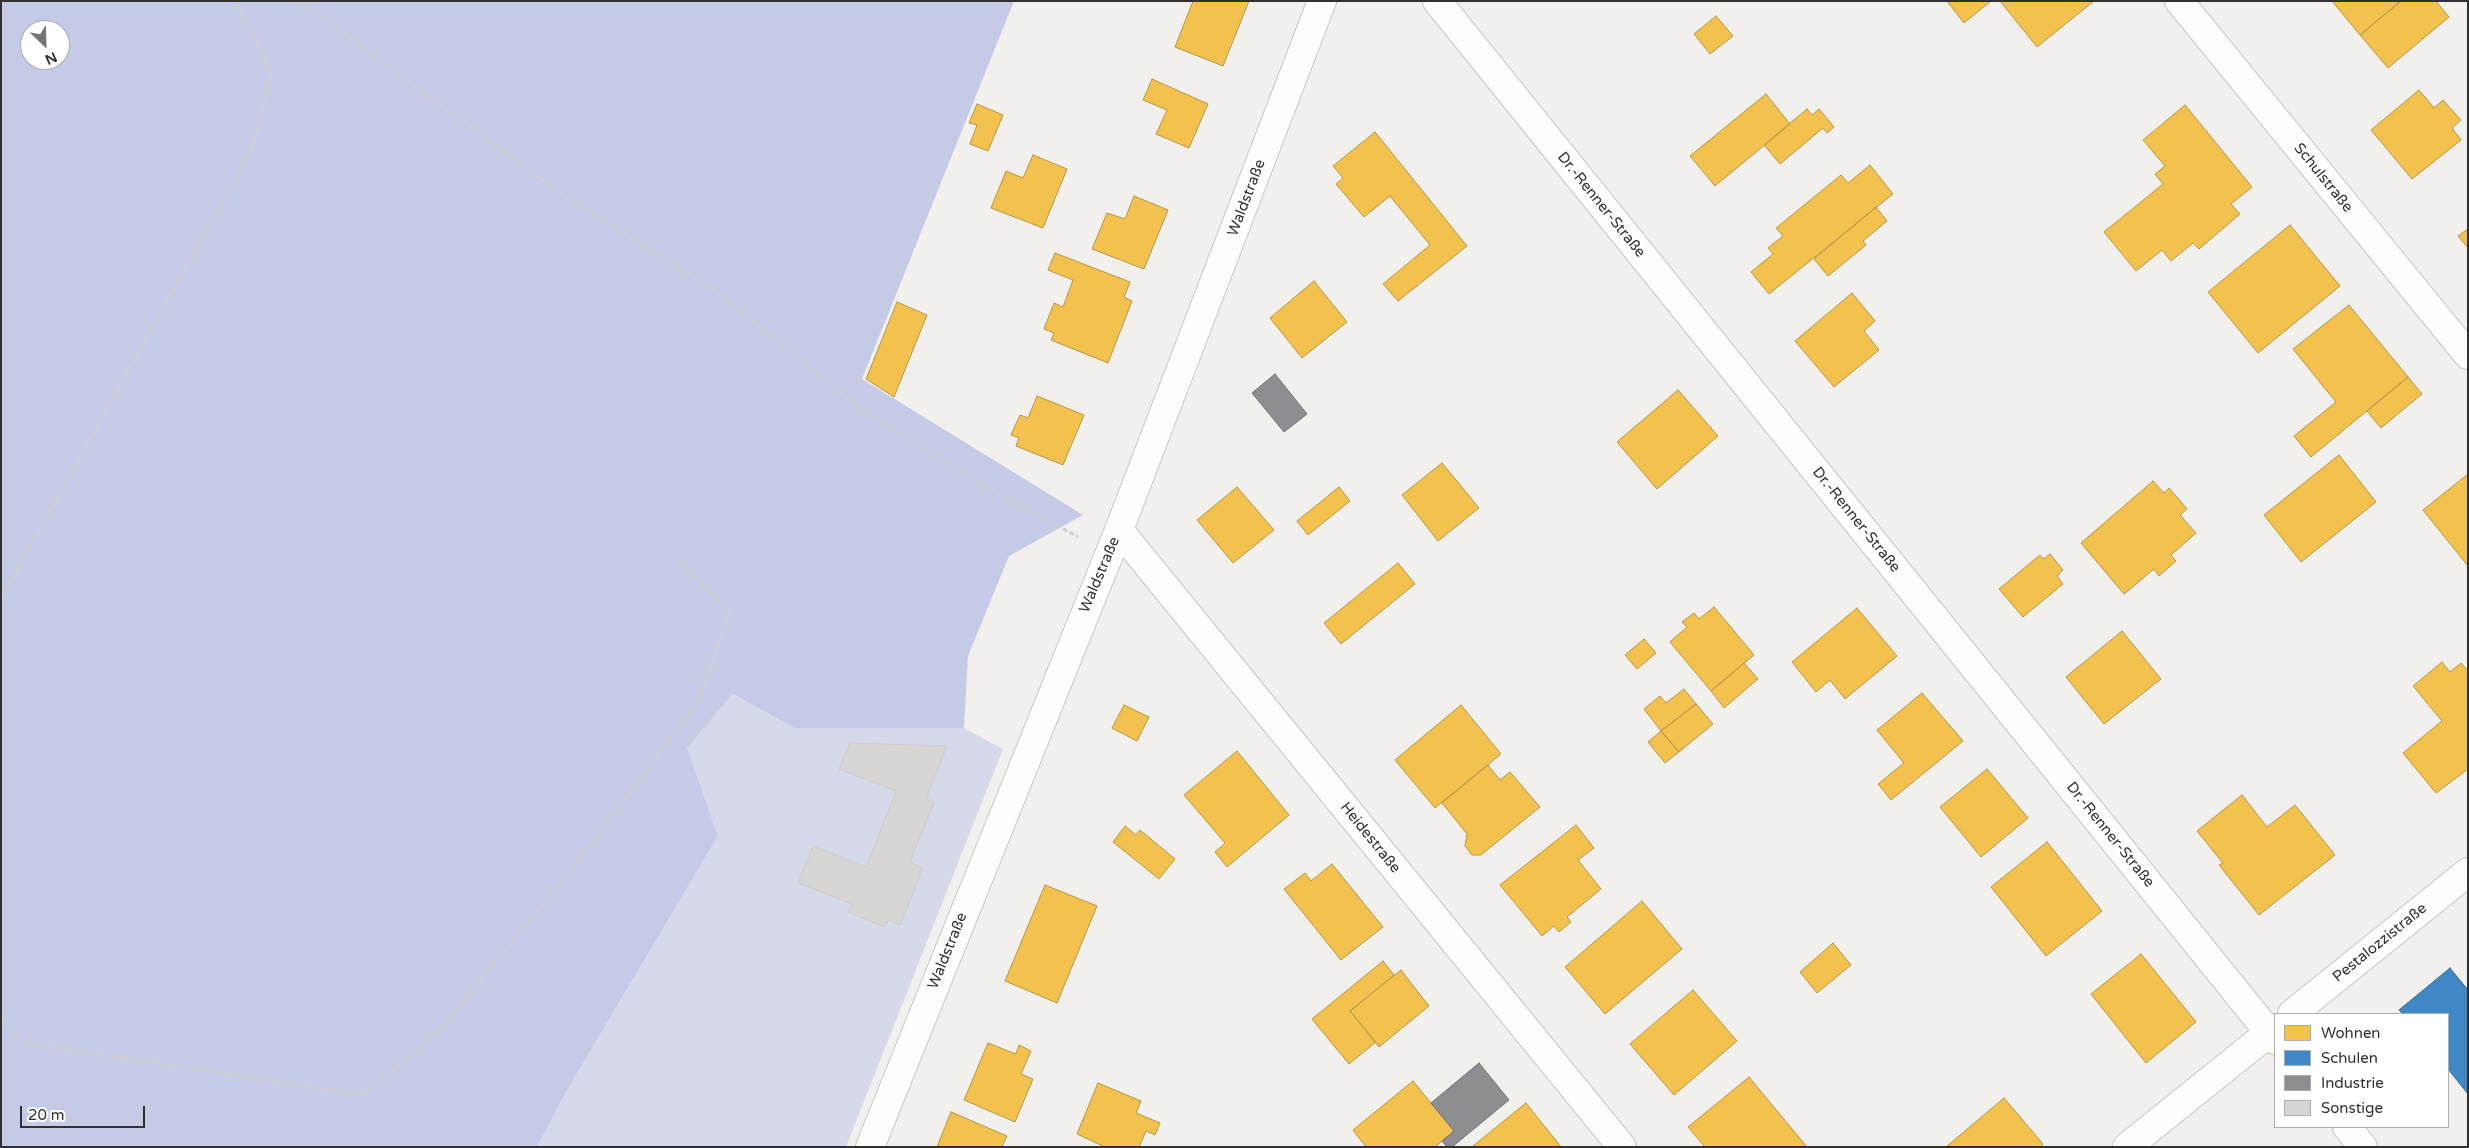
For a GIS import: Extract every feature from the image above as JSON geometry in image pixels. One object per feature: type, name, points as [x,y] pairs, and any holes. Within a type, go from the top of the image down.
[{"type":"street","name":"Waldstraße","points":[[870,1147],[1114,541],[1322,1]]},
{"type":"street","name":"Dr.-Renner-Straße","points":[[1436,1],[2273,1033]]},
{"type":"street","name":"Schulstraße","points":[[2179,1],[2468,355]]},
{"type":"street","name":"Heidestraße","points":[[1114,541],[1622,1147]]},
{"type":"street","name":"Pestalozzistraße","points":[[2293,1013],[2468,872]]},
{"type":"street","points":[[2127,1147],[2273,1033]]},
{"type":"street","points":[[2348,1128],[2363,1147]]},
{"type":"path","points":[[1,600],[251,152],[272,73],[235,1]]},
{"type":"path","points":[[299,1],[556,190],[717,292],[869,415],[978,482],[1114,541]]},
{"type":"path","points":[[1,1020],[20,1042],[365,1095],[440,1030],[577,863],[698,702],[730,612],[679,562]]},
{"type":"shaded area","points":[[1,1],[1014,1],[862,379],[1083,515],[1009,556],[968,656],[964,728],[794,728],[733,694],[687,748],[718,836],[566,1092],[537,1147],[1,1147]]},
{"type":"shaded area","points":[[733,694],[794,728],[964,728],[1003,749],[846,1147],[537,1147],[566,1092],[718,836],[687,748]]},
{"type":"building: Wohnen","points":[[1193,1],[1249,1],[1223,66],[1175,47]]},
{"type":"building: Wohnen","points":[[1947,1],[1991,1],[1964,23]]},
{"type":"building: Wohnen","points":[[2000,1],[2094,1],[2037,47]]},
{"type":"building: Wohnen","points":[[2332,1],[2401,1],[2360,35]]},
{"type":"building: Wohnen","points":[[2401,1],[2436,1],[2449,17],[2388,68],[2360,35]]},
{"type":"building: Wohnen","points":[[1716,16],[1733,36],[1710,54],[1694,34]]},
{"type":"building: Wohnen","points":[[1152,79],[1208,104],[1189,148],[1156,134],[1167,110],[1143,100]]},
{"type":"building: Wohnen","points":[[2419,90],[2434,108],[2443,100],[2461,120],[2452,128],[2461,140],[2412,179],[2371,130]]},
{"type":"building: Wohnen","points":[[1766,94],[1790,124],[1715,186],[1690,156]]},
{"type":"building: Wohnen","points":[[977,104],[1003,115],[988,151],[970,144],[977,125],[969,123]]},
{"type":"building: Wohnen","points":[[2185,105],[2252,187],[2231,204],[2240,214],[2199,249],[2193,243],[2171,261],[2162,250],[2136,271],[2104,232],[2163,184],[2155,174],[2165,166],[2143,140]]},
{"type":"building: Wohnen","points":[[1807,109],[1812,115],[1819,109],[1834,127],[1827,133],[1823,128],[1780,164],[1764,145]]},
{"type":"building: Wohnen","points":[[1375,132],[1467,246],[1398,301],[1383,284],[1430,245],[1390,196],[1364,217],[1336,184],[1343,178],[1333,166]]},
{"type":"building: Wohnen","points":[[1033,155],[1067,169],[1043,228],[991,208],[1006,171],[1023,178]]},
{"type":"building: Wohnen","points":[[1870,165],[1893,194],[1769,294],[1751,272],[1773,254],[1768,248],[1783,236],[1776,228],[1841,175],[1848,183]]},
{"type":"building: Wohnen","points":[[1134,196],[1168,210],[1144,269],[1092,249],[1107,213],[1125,219]]},
{"type":"building: Wohnen","points":[[1876,207],[1887,221],[1863,241],[1866,245],[1828,276],[1814,259]]},
{"type":"building: Wohnen","points":[[2290,225],[2340,286],[2258,353],[2208,292]]},
{"type":"building: Wohnen","points":[[2468,229],[2468,248],[2458,236]]},
{"type":"building: Wohnen","points":[[1055,253],[1130,282],[1124,297],[1132,301],[1108,363],[1051,340],[1054,333],[1044,329],[1054,303],[1063,307],[1073,280],[1048,270]]},
{"type":"building: Wohnen","points":[[1314,281],[1347,322],[1302,358],[1270,318]]},
{"type":"building: Wohnen","points":[[1852,293],[1875,321],[1864,331],[1879,350],[1834,387],[1795,341]]},
{"type":"building: Wohnen","points":[[897,302],[927,315],[894,397],[866,379]]},
{"type":"building: Wohnen","points":[[2349,305],[2408,377],[2311,457],[2294,436],[2336,402],[2293,349]]},
{"type":"building: Wohnen","points":[[2408,377],[2422,394],[2381,428],[2367,411]]},
{"type":"building: Wohnen","points":[[1678,390],[1718,436],[1657,489],[1617,442]]},
{"type":"building: Wohnen","points":[[1037,396],[1084,415],[1063,465],[1016,446],[1019,438],[1011,435],[1020,415],[1028,418]]},
{"type":"building: Wohnen","points":[[2339,455],[2376,502],[2301,562],[2264,515]]},
{"type":"building: Wohnen","points":[[1442,463],[1479,508],[1438,541],[1402,495]]},
{"type":"building: Wohnen","points":[[2468,474],[2468,566],[2423,510]]},
{"type":"building: Wohnen","points":[[2153,481],[2164,493],[2169,488],[2187,509],[2180,515],[2196,533],[2171,555],[2176,561],[2159,576],[2154,569],[2124,594],[2081,543]]},
{"type":"building: Wohnen","points":[[1237,487],[1274,530],[1233,563],[1197,520]]},
{"type":"building: Wohnen","points":[[1339,487],[1350,501],[1308,535],[1297,521]]},
{"type":"building: Wohnen","points":[[2050,554],[2063,570],[2057,576],[2063,584],[2023,617],[1999,589],[2040,555],[2044,559]]},
{"type":"building: Wohnen","points":[[1398,563],[1415,584],[1341,644],[1324,623]]},
{"type":"building: Wohnen","points":[[1714,607],[1754,655],[1711,691],[1670,642],[1687,627],[1682,622],[1694,613],[1699,619]]},
{"type":"building: Wohnen","points":[[1857,608],[1897,656],[1845,699],[1830,680],[1816,692],[1792,662]]},
{"type":"building: Wohnen","points":[[2122,631],[2161,679],[2104,724],[2066,677]]},
{"type":"building: Wohnen","points":[[1644,639],[1656,653],[1637,669],[1625,655]]},
{"type":"building: Wohnen","points":[[2442,662],[2450,672],[2461,663],[2468,671],[2468,769],[2436,793],[2403,753],[2442,721],[2413,686]]},
{"type":"building: Wohnen","points":[[1744,663],[1758,679],[1724,708],[1711,691]]},
{"type":"building: Wohnen","points":[[1684,689],[1696,704],[1661,731],[1644,709],[1660,696],[1666,703]]},
{"type":"building: Wohnen","points":[[1922,693],[1963,741],[1891,800],[1878,784],[1904,763],[1877,730]]},
{"type":"building: Wohnen","points":[[1696,704],[1713,724],[1679,752],[1661,731]]},
{"type":"building: Wohnen","points":[[1124,705],[1149,717],[1137,741],[1112,728]]},
{"type":"building: Wohnen","points":[[1461,705],[1501,754],[1435,808],[1395,760]]},
{"type":"building: Wohnen","points":[[1661,731],[1679,752],[1665,763],[1648,742]]},
{"type":"building: Wohnen","points":[[1237,751],[1289,815],[1227,867],[1215,852],[1225,843],[1184,795]]},
{"type":"building: Wohnen","points":[[1488,765],[1500,780],[1510,772],[1540,807],[1481,855],[1472,855],[1465,846],[1467,834],[1442,803]]},
{"type":"building: Wohnen","points":[[1987,769],[2028,818],[1981,857],[1940,807]]},
{"type":"building: Wohnen","points":[[2242,795],[2267,827],[2295,805],[2335,855],[2259,915],[2219,865],[2223,863],[2197,831]]},
{"type":"building: Wohnen","points":[[1576,825],[1594,848],[1578,860],[1601,889],[1567,917],[1571,922],[1559,932],[1554,926],[1542,936],[1500,885]]},
{"type":"building: Wohnen","points":[[1125,826],[1136,835],[1140,830],[1175,859],[1159,879],[1113,842]]},
{"type":"building: Wohnen","points":[[2047,842],[2102,911],[2046,956],[1991,887]]},
{"type":"building: Wohnen","points":[[1332,864],[1383,927],[1341,960],[1284,889],[1305,873],[1311,881]]},
{"type":"building: Wohnen","points":[[1045,885],[1097,906],[1057,1003],[1005,981]]},
{"type":"building: Wohnen","points":[[1642,901],[1682,949],[1605,1014],[1565,967]]},
{"type":"building: Wohnen","points":[[1833,943],[1851,965],[1817,993],[1800,972]]},
{"type":"building: Wohnen","points":[[2141,954],[2196,1022],[2146,1063],[2091,994]]},
{"type":"building: Wohnen","points":[[1383,961],[1394,975],[1350,1011],[1376,1042],[1349,1064],[1312,1019]]},
{"type":"building: Wohnen","points":[[1401,970],[1429,1006],[1379,1047],[1350,1011]]},
{"type":"building: Wohnen","points":[[1693,990],[1737,1041],[1674,1095],[1630,1044]]},
{"type":"building: Wohnen","points":[[988,1043],[1016,1054],[1019,1045],[1031,1051],[1021,1074],[1033,1079],[1015,1122],[964,1100]]},
{"type":"building: Wohnen","points":[[1749,1077],[1807,1147],[1705,1147],[1688,1127]]},
{"type":"building: Wohnen","points":[[1413,1081],[1454,1131],[1435,1147],[1366,1147],[1353,1130]]},
{"type":"building: Wohnen","points":[[1098,1083],[1141,1101],[1136,1113],[1160,1123],[1155,1135],[1146,1131],[1139,1147],[1105,1147],[1077,1134]]},
{"type":"building: Wohnen","points":[[2004,1098],[2043,1144],[2040,1147],[1946,1147]]},
{"type":"building: Wohnen","points":[[1526,1103],[1561,1147],[1473,1146]]},
{"type":"building: Wohnen","points":[[951,1112],[1007,1136],[1002,1147],[937,1147]]},
{"type":"building: Schulen","points":[[2450,968],[2468,990],[2468,1094],[2449,1070],[2449,1013],[2402,1013],[2399,1010]]},
{"type":"building: Industrie","points":[[1275,374],[1307,414],[1284,432],[1252,393]]},
{"type":"building: Industrie","points":[[1479,1063],[1509,1100],[1452,1147],[1447,1147],[1442,1141],[1454,1131],[1431,1103]]},
{"type":"building: Sonstige","points":[[850,743],[947,746],[926,799],[934,803],[910,862],[923,868],[900,925],[888,920],[885,927],[848,912],[852,904],[798,883],[813,846],[866,867],[896,791],[839,769]]}]
